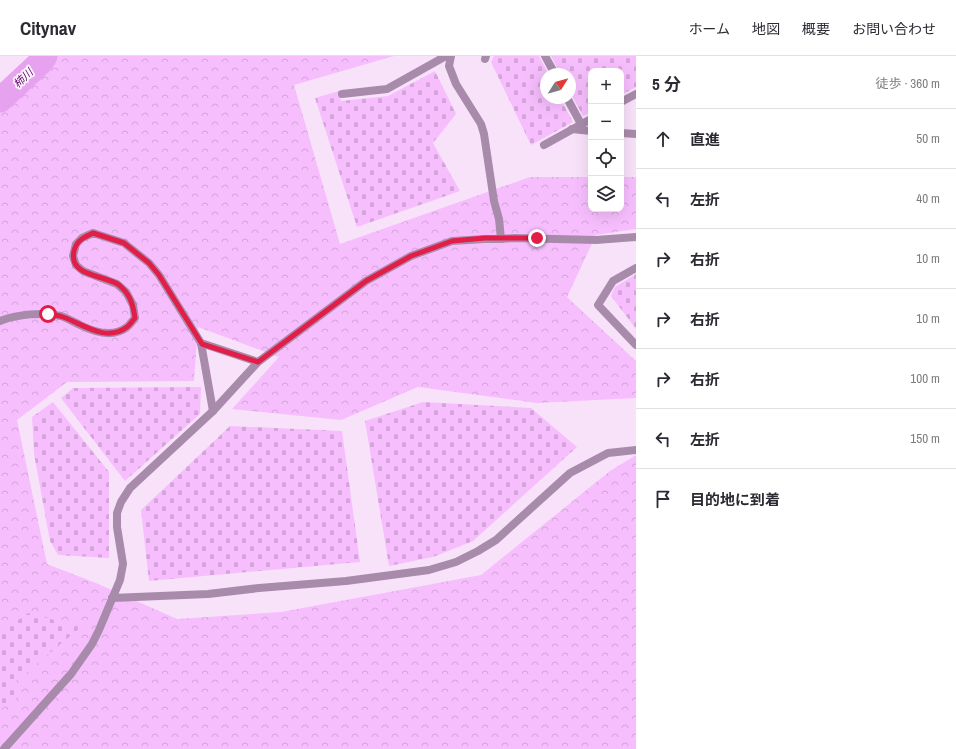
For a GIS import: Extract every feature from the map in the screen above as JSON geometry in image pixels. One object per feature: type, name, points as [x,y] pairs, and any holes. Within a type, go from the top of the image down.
[{"type":"street","points":[[342,94],[387,89],[446,56]]},
{"type":"street","points":[[451,56],[449,66],[456,84],[481,124],[484,134],[494,201],[499,219],[501,239]]},
{"type":"street","points":[[545,56],[552,68]]},
{"type":"street","points":[[624,100],[636,94]]},
{"type":"street","points":[[570,104],[581,124]]},
{"type":"street","points":[[544,145],[588,120]]},
{"type":"street","points":[[572,129],[588,131]]},
{"type":"street","points":[[624,133],[636,134]]},
{"type":"street","points":[[0,321],[8,318],[48,314],[62,316],[87,329],[100,333],[115,332],[127,327],[135,318],[133,305],[126,292],[118,284],[83,272],[76,265],[73,256],[76,244],[82,238],[93,233],[124,243],[149,263],[159,275],[202,344],[213,411]]},
{"type":"street","points":[[4,749],[71,674],[92,644],[120,580],[123,564],[117,528],[117,513],[121,502],[130,488],[213,411],[258,362],[366,281],[411,256],[452,241],[485,238],[596,240],[636,237]]},
{"type":"street","points":[[636,268],[613,281],[598,305],[636,345]]},
{"type":"street","points":[[202,344],[258,362]]},
{"type":"street","points":[[112,598],[208,594],[346,581],[429,570],[456,562],[496,540],[574,470],[608,453],[636,450]]},
{"type":"green space","points":[[30,56],[394,56],[294,85],[340,244],[530,177],[588,177],[588,212],[624,212],[624,177],[636,177],[636,229],[596,235],[567,297],[636,361],[636,398],[537,403],[418,387],[341,420],[232,409],[279,357],[198,327],[194,381],[67,382],[17,420],[47,564],[96,583],[177,619],[281,612],[481,575],[610,471],[636,455],[636,749],[0,749],[0,84]]},
{"type":"green space","points":[[494,56],[539,56],[545,68],[540,68],[540,104],[563,104],[573,122],[531,145],[491,62]]},
{"type":"green space","points":[[551,56],[636,56],[636,87],[624,93],[624,68],[588,68],[588,114],[583,116],[576,103],[576,68],[558,68]]},
{"type":"green space","points":[[435,71],[456,114],[433,143],[460,191],[357,227],[315,98],[339,91],[341,101],[388,96]]},
{"type":"green space","points":[[636,274],[636,329],[611,296],[615,287]]},
{"type":"green space","points":[[201,387],[200,414],[125,481],[61,398],[73,388]]},
{"type":"green space","points":[[53,402],[109,472],[109,558],[58,555],[50,541],[34,454],[32,417]]},
{"type":"green space","points":[[423,402],[531,408],[577,447],[473,541],[433,557],[389,566],[365,421]]},
{"type":"green space","points":[[230,426],[342,431],[360,562],[149,581],[141,510]]},
{"type":"green space","points":[[28,613],[81,627],[11,685],[18,697],[0,710],[0,633]]},
{"type":"waterway","name":"柿川","points":[[0,100],[42,61],[45,56]]},
{"type":"route","points":[[48,314],[62,316],[87,329],[100,333],[115,332],[127,327],[135,318],[133,305],[126,292],[118,284],[83,272],[76,265],[73,256],[76,244],[82,238],[93,233],[124,243],[149,263],[159,275],[202,344],[258,362],[366,281],[411,256],[452,241],[485,238],[537,238]]}]
